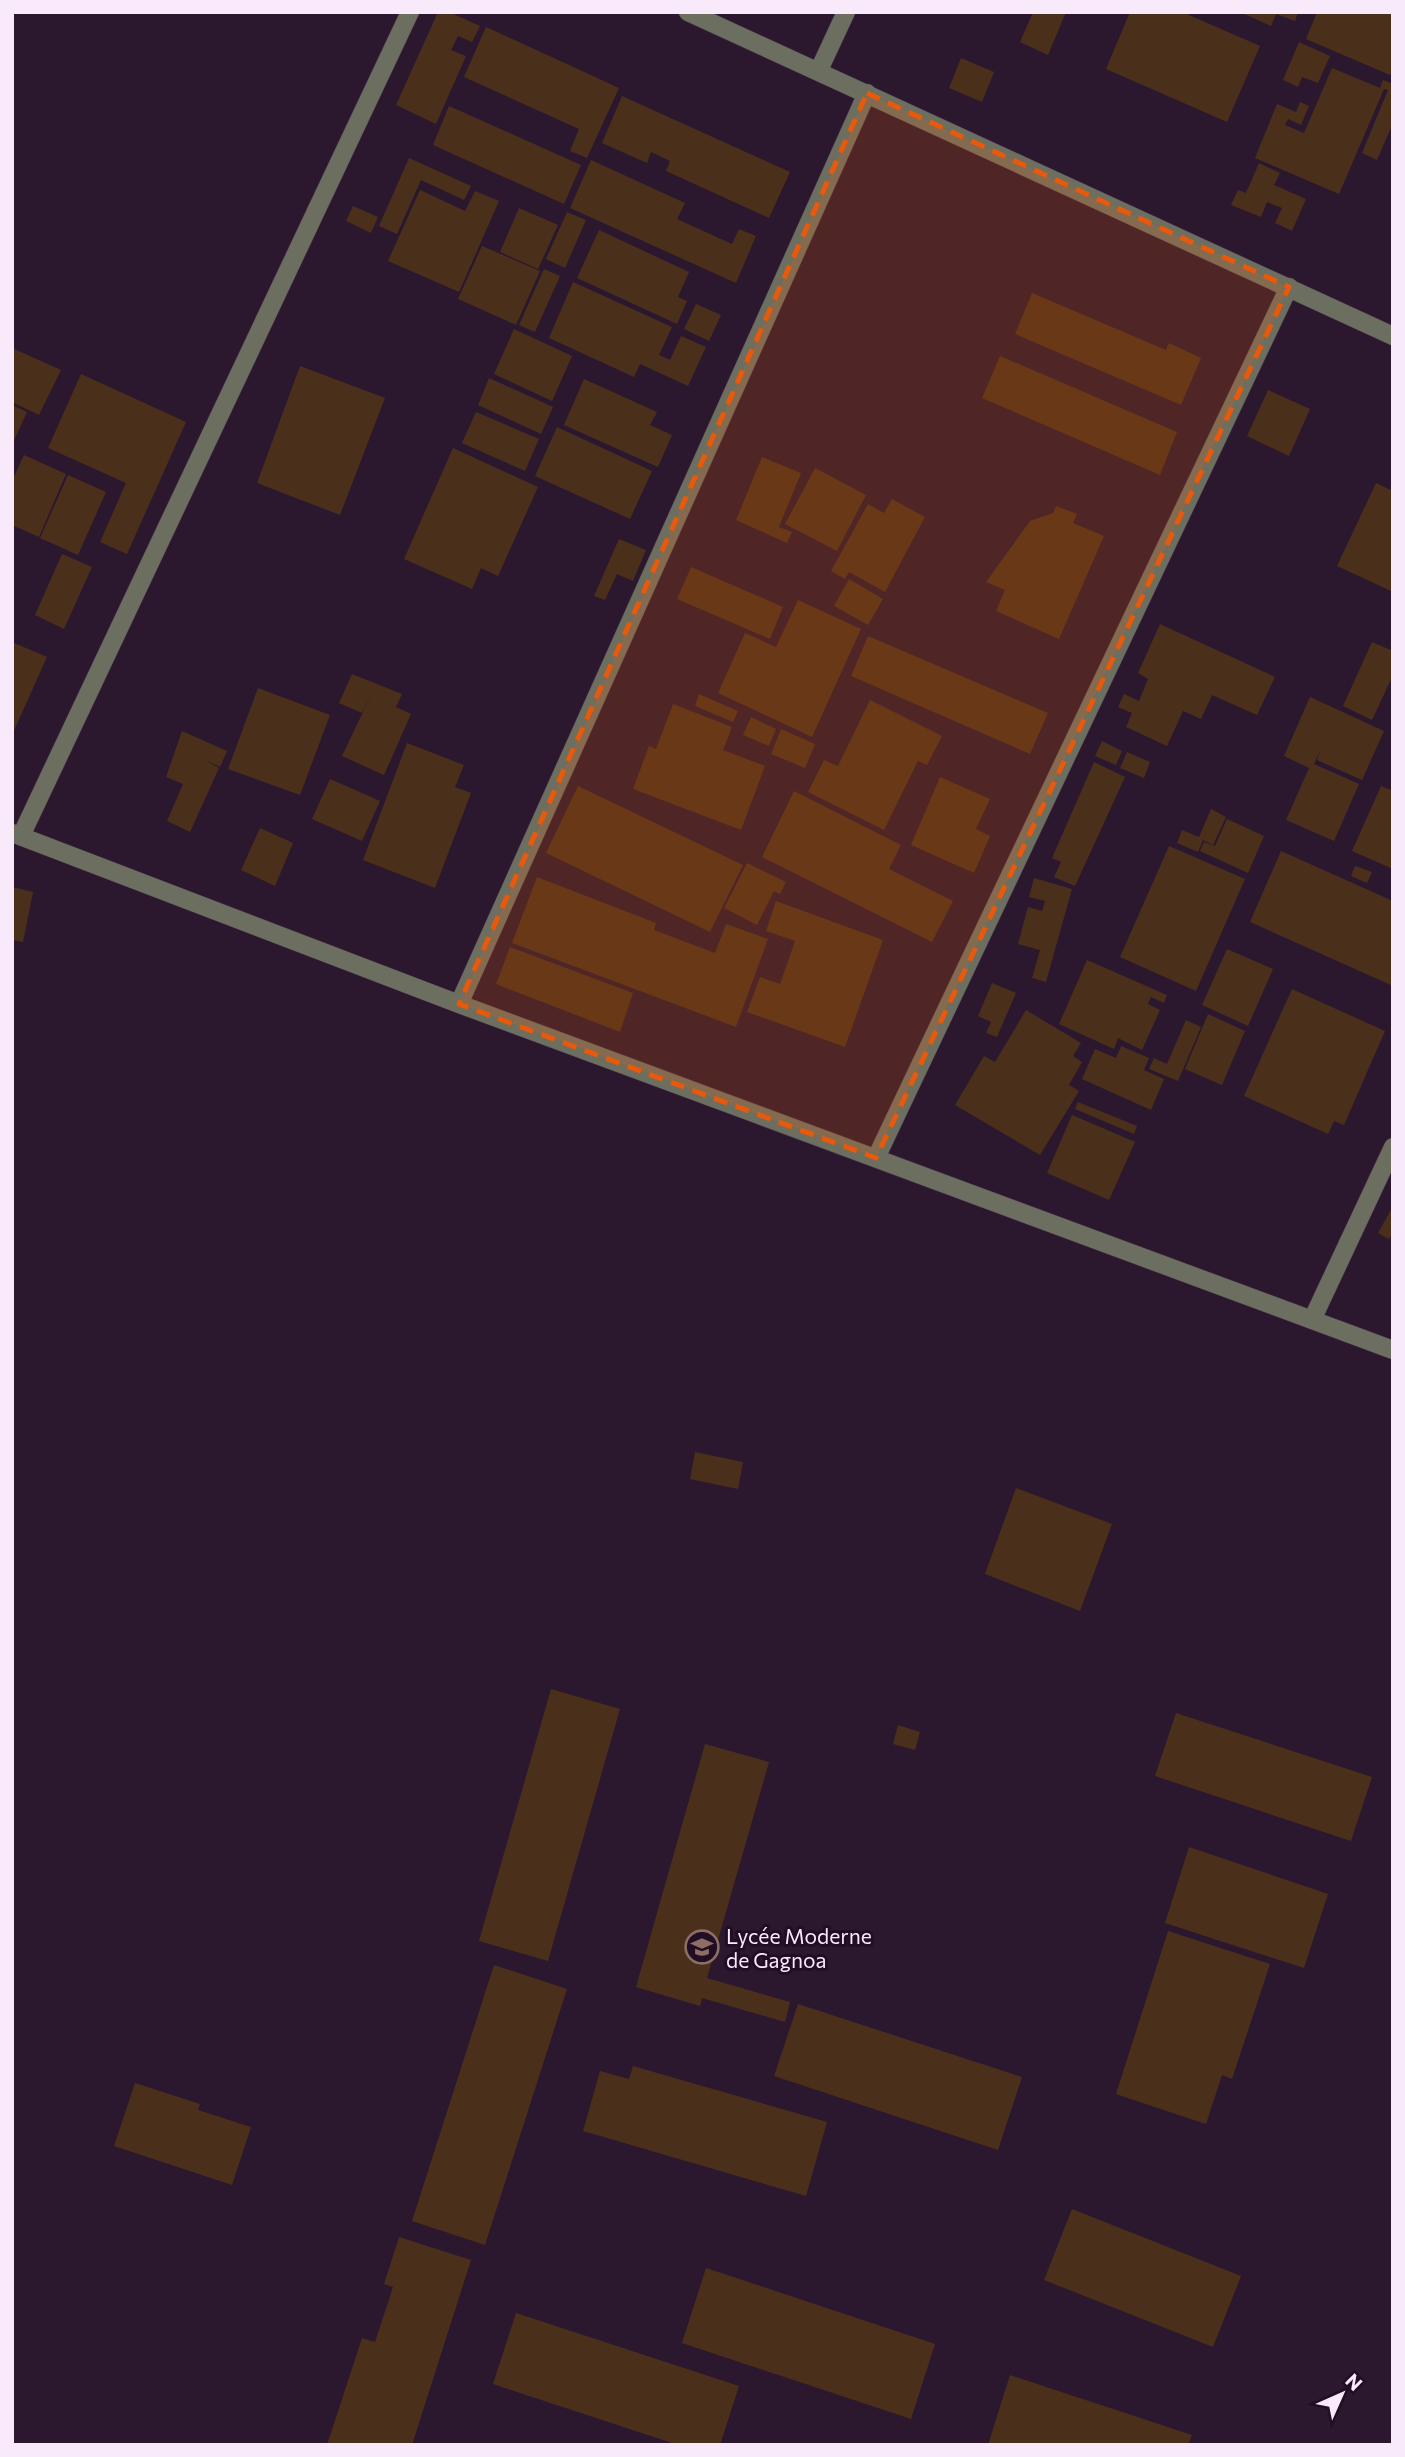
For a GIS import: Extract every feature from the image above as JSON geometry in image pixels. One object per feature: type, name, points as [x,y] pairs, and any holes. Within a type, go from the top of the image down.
[{"type":"street","points":[[410,12],[17,834],[459,1004],[1393,1350]]},
{"type":"street","points":[[688,12],[1393,336]]},
{"type":"street","points":[[819,70],[846,12]]},
{"type":"street","points":[[459,1004],[867,93]]},
{"type":"street","points":[[876,1158],[1289,287]]},
{"type":"street","points":[[1312,1320],[1393,1147]]},
{"type":"highlighted area","points":[[867,93],[1289,287],[876,1158],[459,1004]]},
{"type":"building","points":[[438,12],[449,12],[480,26],[472,42],[458,36],[451,50],[466,56],[436,124],[396,105]]},
{"type":"building","points":[[1033,12],[1066,12],[1048,55],[1020,42]]},
{"type":"building","points":[[1130,12],[1182,12],[1260,46],[1227,122],[1106,69]]},
{"type":"building","points":[[1240,12],[1298,12],[1295,21],[1276,14],[1271,26]]},
{"type":"building","points":[[1317,12],[1393,12],[1393,68],[1390,75],[1306,39]]},
{"type":"building","points":[[486,27],[619,88],[587,158],[570,151],[579,129],[464,77]]},
{"type":"building","points":[[1299,42],[1330,56],[1318,83],[1302,77],[1298,87],[1283,80]]},
{"type":"building","points":[[961,58],[994,72],[982,102],[949,88]]},
{"type":"building","points":[[1332,68],[1380,88],[1383,80],[1393,84],[1393,123],[1377,160],[1362,153],[1388,90],[1384,89],[1339,194],[1255,158],[1277,104],[1296,112],[1300,102],[1309,106],[1301,125],[1288,119],[1285,125],[1304,133]]},
{"type":"building","points":[[622,96],[790,172],[769,218],[666,171],[670,161],[651,152],[647,163],[602,143]]},
{"type":"building","points":[[449,106],[581,165],[564,204],[433,145]]},
{"type":"building","points":[[409,158],[471,186],[464,200],[421,180],[397,234],[379,226]]},
{"type":"building","points":[[591,160],[685,203],[677,219],[732,244],[739,229],[756,236],[736,283],[570,208]]},
{"type":"building","points":[[1259,163],[1280,173],[1274,185],[1306,199],[1292,231],[1275,223],[1282,208],[1267,202],[1261,217],[1231,205],[1238,190],[1246,193]]},
{"type":"building","points":[[420,190],[465,211],[475,191],[499,201],[459,292],[388,261]]},
{"type":"building","points":[[353,206],[378,217],[371,233],[346,221]]},
{"type":"building","points":[[519,208],[558,225],[538,269],[500,252]]},
{"type":"building","points":[[567,212],[586,220],[565,268],[546,259]]},
{"type":"building","points":[[599,230],[689,272],[678,297],[687,301],[677,324],[577,278]]},
{"type":"building","points":[[482,246],[540,271],[516,325],[458,299]]},
{"type":"building","points":[[544,269],[560,276],[535,332],[519,325]]},
{"type":"building","points":[[573,282],[672,327],[659,355],[670,360],[681,336],[706,347],[688,386],[640,364],[634,377],[549,338]]},
{"type":"building","points":[[1032,293],[1166,350],[1169,343],[1201,358],[1181,405],[1015,334]]},
{"type":"building","points":[[696,304],[721,315],[709,341],[684,329]]},
{"type":"building","points":[[514,329],[572,356],[552,401],[494,374]]},
{"type":"building","points":[[12,348],[61,370],[39,415],[12,402]]},
{"type":"building","points":[[1000,356],[1177,432],[1160,475],[982,398]]},
{"type":"building","points":[[300,366],[385,398],[340,515],[257,483]]},
{"type":"building","points":[[81,374],[186,422],[127,554],[100,542],[126,483],[48,448]]},
{"type":"building","points":[[489,378],[553,407],[541,434],[478,405]]},
{"type":"building","points":[[584,379],[657,412],[650,425],[672,435],[658,467],[564,425]]},
{"type":"building","points":[[1268,390],[1310,409],[1289,456],[1247,436]]},
{"type":"building","points":[[12,405],[27,412],[12,445]]},
{"type":"building","points":[[476,412],[539,439],[525,471],[462,443]]},
{"type":"building","points":[[557,427],[652,471],[630,519],[535,476]]},
{"type":"building","points":[[453,448],[538,487],[498,576],[481,568],[472,589],[404,559]]},
{"type":"building","points":[[24,455],[66,474],[39,537],[12,525],[12,481]]},
{"type":"building","points":[[762,457],[801,473],[779,527],[792,532],[787,543],[736,520]]},
{"type":"building","points":[[815,468],[866,495],[837,551],[785,524]]},
{"type":"building","points":[[68,475],[106,492],[78,555],[40,538]]},
{"type":"building","points":[[1376,483],[1393,491],[1391,591],[1337,566]]},
{"type":"building","points":[[892,499],[925,517],[885,592],[849,572],[845,579],[831,571],[868,504],[884,513]]},
{"type":"building","points":[[1056,506],[1077,514],[1073,523],[1104,536],[1059,639],[996,611],[1005,590],[986,582],[1030,521],[1053,513]]},
{"type":"building","points":[[619,539],[646,550],[633,581],[617,574],[605,600],[594,596]]},
{"type":"building","points":[[62,554],[92,567],[64,629],[35,615]]},
{"type":"building","points":[[691,567],[783,607],[770,639],[677,599]]},
{"type":"building","points":[[849,579],[883,599],[868,625],[834,606]]},
{"type":"building","points":[[798,600],[861,629],[812,737],[718,693],[745,633],[776,647]]},
{"type":"building","points":[[1160,624],[1275,677],[1257,715],[1212,695],[1201,719],[1183,711],[1167,746],[1126,727],[1132,713],[1118,707],[1124,694],[1139,701],[1148,679],[1138,673]]},
{"type":"building","points":[[868,636],[1048,713],[1030,754],[851,676]]},
{"type":"building","points":[[12,642],[47,657],[12,735]]},
{"type":"building","points":[[1372,642],[1393,651],[1393,675],[1372,720],[1343,706]]},
{"type":"building","points":[[352,674],[402,694],[396,707],[411,714],[384,775],[342,756],[373,691],[362,713],[339,703]]},
{"type":"building","points":[[258,688],[330,715],[300,795],[228,769]]},
{"type":"building","points":[[699,694],[738,711],[733,722],[695,706]]},
{"type":"building","points":[[1310,697],[1384,731],[1362,780],[1317,760],[1321,749],[1314,764],[1359,784],[1334,841],[1286,820],[1309,768],[1284,756]]},
{"type":"building","points":[[870,700],[942,736],[927,765],[918,761],[884,830],[808,792],[824,760],[838,766]]},
{"type":"building","points":[[673,704],[732,727],[723,750],[765,766],[741,830],[633,789],[649,746],[656,749]]},
{"type":"building","points":[[751,717],[776,729],[769,746],[743,735]]},
{"type":"building","points":[[781,729],[815,744],[805,768],[771,754]]},
{"type":"building","points":[[182,731],[227,751],[220,767],[205,760],[219,768],[190,832],[167,821],[183,784],[166,777]]},
{"type":"building","points":[[1102,741],[1122,751],[1116,765],[1095,756]]},
{"type":"building","points":[[407,743],[464,765],[455,787],[471,793],[435,888],[363,860]]},
{"type":"building","points":[[1127,752],[1150,762],[1144,778],[1120,768]]},
{"type":"building","points":[[1094,762],[1125,777],[1075,886],[1054,877],[1061,862],[1052,858]]},
{"type":"building","points":[[940,777],[990,799],[976,829],[990,836],[974,873],[911,845]]},
{"type":"building","points":[[330,779],[380,801],[362,841],[312,819]]},
{"type":"building","points":[[578,786],[743,865],[710,932],[546,853]]},
{"type":"building","points":[[1381,786],[1393,791],[1393,869],[1352,851]]},
{"type":"building","points":[[794,791],[901,845],[889,869],[953,901],[932,942],[762,857]]},
{"type":"building","points":[[1211,809],[1226,817],[1213,845],[1203,840],[1198,852],[1177,843],[1182,830],[1199,837]]},
{"type":"building","points":[[1227,819],[1264,836],[1248,873],[1200,851],[1204,842],[1215,846]]},
{"type":"building","points":[[260,828],[293,843],[275,886],[241,870]]},
{"type":"building","points":[[1169,846],[1245,879],[1196,991],[1120,957]]},
{"type":"building","points":[[1281,851],[1393,901],[1393,986],[1250,922]]},
{"type":"building","points":[[747,863],[786,882],[780,894],[774,891],[757,925],[724,908]]},
{"type":"building","points":[[1355,866],[1372,872],[1367,883],[1351,876]]},
{"type":"building","points":[[537,877],[656,923],[654,930],[715,953],[726,924],[768,939],[736,1027],[512,943]]},
{"type":"building","points":[[1034,878],[1072,889],[1046,982],[1032,978],[1040,950],[1018,944],[1028,907],[1042,911],[1045,901],[1029,897]]},
{"type":"building","points":[[12,887],[33,892],[23,942],[12,940]]},
{"type":"building","points":[[776,901],[883,940],[845,1047],[747,1012],[760,977],[780,984],[795,941],[766,931]]},
{"type":"building","points":[[510,947],[633,993],[620,1032],[496,984]]},
{"type":"building","points":[[1227,949],[1273,969],[1248,1026],[1202,1005]]},
{"type":"building","points":[[1087,960],[1167,995],[1164,1003],[1151,997],[1148,1004],[1160,1010],[1142,1050],[1118,1038],[1114,1049],[1059,1024]]},
{"type":"building","points":[[992,983],[1016,993],[997,1037],[986,1033],[991,1022],[978,1016]]},
{"type":"building","points":[[1292,989],[1385,1031],[1344,1125],[1334,1121],[1328,1134],[1244,1096]]},
{"type":"building","points":[[1026,1010],[1081,1043],[1073,1056],[1082,1062],[1069,1085],[1079,1091],[1040,1155],[955,1105],[984,1056],[995,1062]]},
{"type":"building","points":[[1208,1014],[1245,1031],[1222,1085],[1185,1069]]},
{"type":"building","points":[[1186,1020],[1201,1027],[1178,1081],[1149,1069],[1154,1058],[1167,1064]]},
{"type":"building","points":[[1121,1046],[1149,1058],[1144,1070],[1164,1079],[1151,1110],[1082,1079],[1095,1049],[1116,1058]]},
{"type":"building","points":[[1078,1102],[1137,1126],[1134,1134],[1075,1109]]},
{"type":"building","points":[[1072,1115],[1135,1142],[1109,1200],[1047,1173]]},
{"type":"building","points":[[1393,1206],[1393,1233],[1389,1239],[1378,1233]]},
{"type":"building","points":[[695,1452],[743,1462],[738,1489],[690,1479]]},
{"type":"building","points":[[1016,1488],[1112,1524],[1080,1611],[985,1574]]},
{"type":"building","points":[[551,1689],[620,1709],[548,1961],[479,1941]]},
{"type":"building","points":[[1176,1713],[1372,1777],[1351,1841],[1155,1776]]},
{"type":"building","points":[[898,1725],[920,1732],[915,1750],[893,1744]]},
{"type":"building","points":[[705,1744],[769,1762],[707,1978],[790,2002],[785,2022],[702,1998],[700,2006],[636,1987]]},
{"type":"building","points":[[1189,1847],[1328,1894],[1304,1968],[1165,1923]]},
{"type":"building","points":[[1168,1931],[1270,1964],[1232,2079],[1222,2075],[1206,2124],[1116,2094]]},
{"type":"building","points":[[494,1965],[567,1989],[485,2245],[412,2221]]},
{"type":"building","points":[[798,2004],[1022,2077],[998,2150],[774,2076]]},
{"type":"building","points":[[633,2066],[827,2122],[806,2196],[583,2131],[600,2071],[629,2079]]},
{"type":"building","points":[[135,2083],[200,2104],[198,2110],[251,2127],[232,2185],[114,2146]]},
{"type":"building","points":[[1072,2209],[1241,2276],[1213,2347],[1044,2280]]},
{"type":"building","points":[[399,2237],[471,2260],[412,2445],[327,2445],[362,2338],[375,2342],[393,2287],[384,2284]]},
{"type":"building","points":[[706,2268],[935,2344],[911,2419],[682,2343]]},
{"type":"building","points":[[516,2313],[739,2386],[720,2445],[678,2445],[493,2384]]},
{"type":"building","points":[[1010,2375],[1192,2435],[1188,2445],[988,2445]]},
{"type":"place","name":"Lycée Moderne de Gagnoa","points":[[702,1947]]}]
